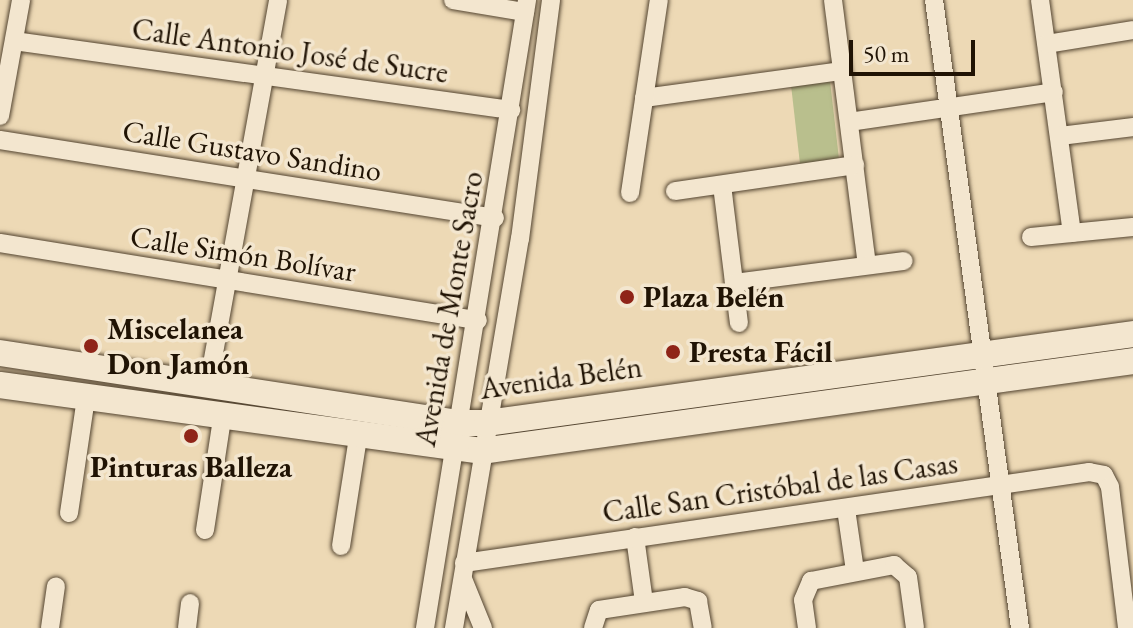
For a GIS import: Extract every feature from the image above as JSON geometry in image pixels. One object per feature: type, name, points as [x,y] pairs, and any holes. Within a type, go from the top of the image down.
[{"type":"main road","name":"Avenida Belén","points":[[0,385],[358,438],[453,451],[481,451],[981,367],[1133,334]]},
{"type":"main road","name":"Avenida Belén","points":[[0,353],[457,423],[487,423],[981,367],[1133,361]]},
{"type":"street","points":[[0,116],[21,0]]},
{"type":"street","points":[[208,386],[278,0]]},
{"type":"street","points":[[453,0],[526,6]]},
{"type":"street","name":"Avenida de Monte Sacro","points":[[454,628],[481,451],[520,239],[551,0]]},
{"type":"street","points":[[630,193],[659,0]]},
{"type":"street","points":[[833,0],[867,265]]},
{"type":"street","points":[[934,0],[981,367],[1001,484],[1020,628]]},
{"type":"street","points":[[1040,0],[1072,233]]},
{"type":"street","name":"Avenida de Monte Sacro","points":[[425,628],[457,423],[495,218],[526,6]]},
{"type":"street","points":[[1047,44],[1133,30]]},
{"type":"street","name":"Calle Antonio José de Sucre","points":[[14,41],[511,110]]},
{"type":"street","points":[[644,98],[842,71]]},
{"type":"street","points":[[849,122],[1054,92]]},
{"type":"street","points":[[1060,136],[1133,127]]},
{"type":"street","name":"Calle Gustavo Sandino","points":[[0,140],[495,218]]},
{"type":"street","points":[[675,191],[855,165]]},
{"type":"street","points":[[722,185],[739,323]]},
{"type":"street","points":[[1031,237],[1133,227]]},
{"type":"street","name":"Calle Simón Bolívar","points":[[0,243],[478,320]]},
{"type":"street","points":[[734,283],[904,261]]},
{"type":"street","points":[[69,513],[86,398]]},
{"type":"street","points":[[205,530],[222,419]]},
{"type":"street","points":[[341,546],[358,438]]},
{"type":"street","name":"Calle San Cristóbal de las Casas","points":[[463,570],[635,537],[846,509],[1001,484],[1104,475],[1127,628]]},
{"type":"street","points":[[846,509],[855,571]]},
{"type":"street","points":[[635,537],[644,602]]},
{"type":"street","points":[[807,628],[807,584],[855,571],[904,569],[915,628]]},
{"type":"street","points":[[463,570],[483,628]]},
{"type":"street","points":[[50,628],[56,586]]},
{"type":"street","points":[[593,628],[599,610],[644,602],[695,599],[703,628]]},
{"type":"street","points":[[187,628],[190,603]]},
{"type":"green space","points":[[830,81],[839,159],[800,164],[791,85]]},
{"type":"place","name":"Plaza Belén","points":[[627,297]]},
{"type":"place","name":"Miscelanea Don Jamón","points":[[91,346]]},
{"type":"place","name":"Presta Fácil","points":[[673,352]]},
{"type":"place","name":"Pinturas Balleza","points":[[191,436]]}]
